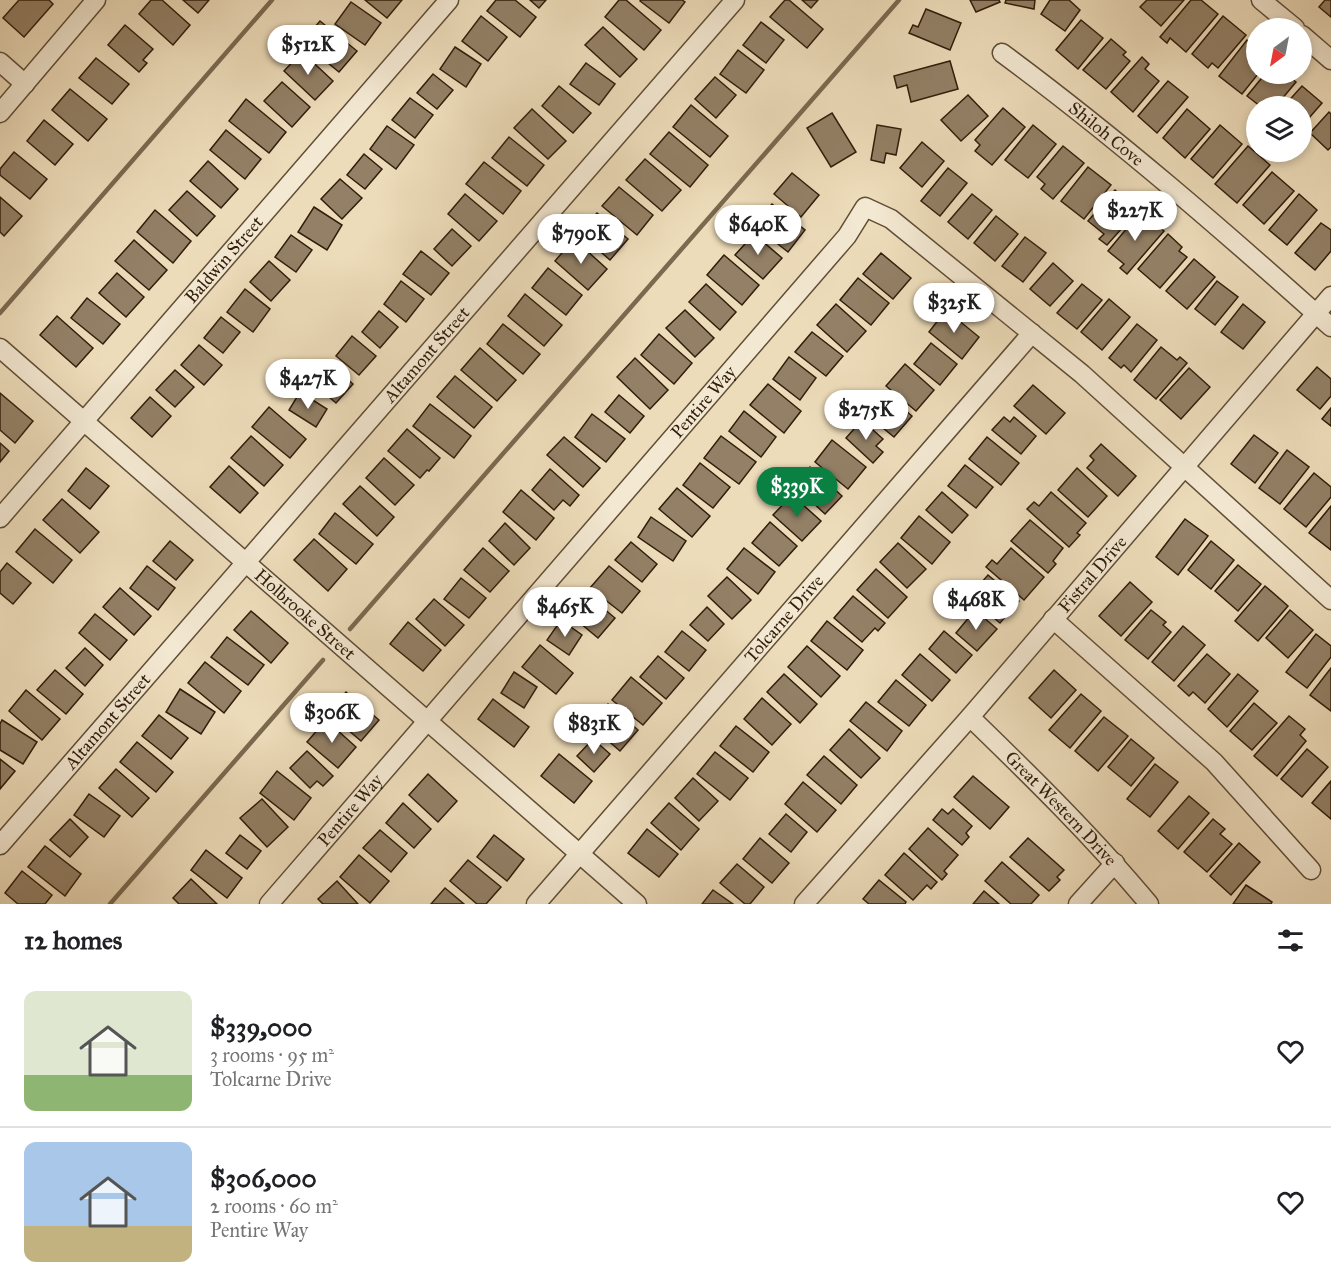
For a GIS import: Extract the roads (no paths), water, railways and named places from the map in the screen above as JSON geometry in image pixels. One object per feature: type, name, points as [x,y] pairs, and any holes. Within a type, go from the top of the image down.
[{"type":"street","points":[[0,113],[96,0]]},
{"type":"street","name":"Baldwin Street","points":[[0,518],[449,0]]},
{"type":"street","name":"Altamont Street","points":[[0,845],[735,0]]},
{"type":"street","points":[[1261,0],[1282,18]]},
{"type":"street","points":[[1312,44],[1331,60]]},
{"type":"street","name":"Shiloh Cove","points":[[1002,53],[1071,104],[1157,174],[1331,327]]},
{"type":"street","points":[[0,62],[25,84]]},
{"type":"street","name":"Pentire Way","points":[[269,904],[848,236],[866,207],[891,219],[1082,374],[1331,600]]},
{"type":"street","name":"Fistral Drive","points":[[804,904],[970,717],[1331,296]]},
{"type":"street","name":"Tolcarne Drive","points":[[536,904],[1032,333]]},
{"type":"street","name":"Holbrooke Street","points":[[0,348],[637,904]]},
{"type":"street","points":[[1053,619],[1214,762],[1311,870]]},
{"type":"street","name":"Great Western Drive","points":[[970,717],[1041,785],[1115,863],[1149,904]]},
{"type":"street","points":[[1078,904],[1115,863]]},
{"type":"waterway","points":[[0,313],[272,0]]},
{"type":"waterway","points":[[350,629],[899,0]]},
{"type":"waterway","points":[[110,904],[323,660]]}]
